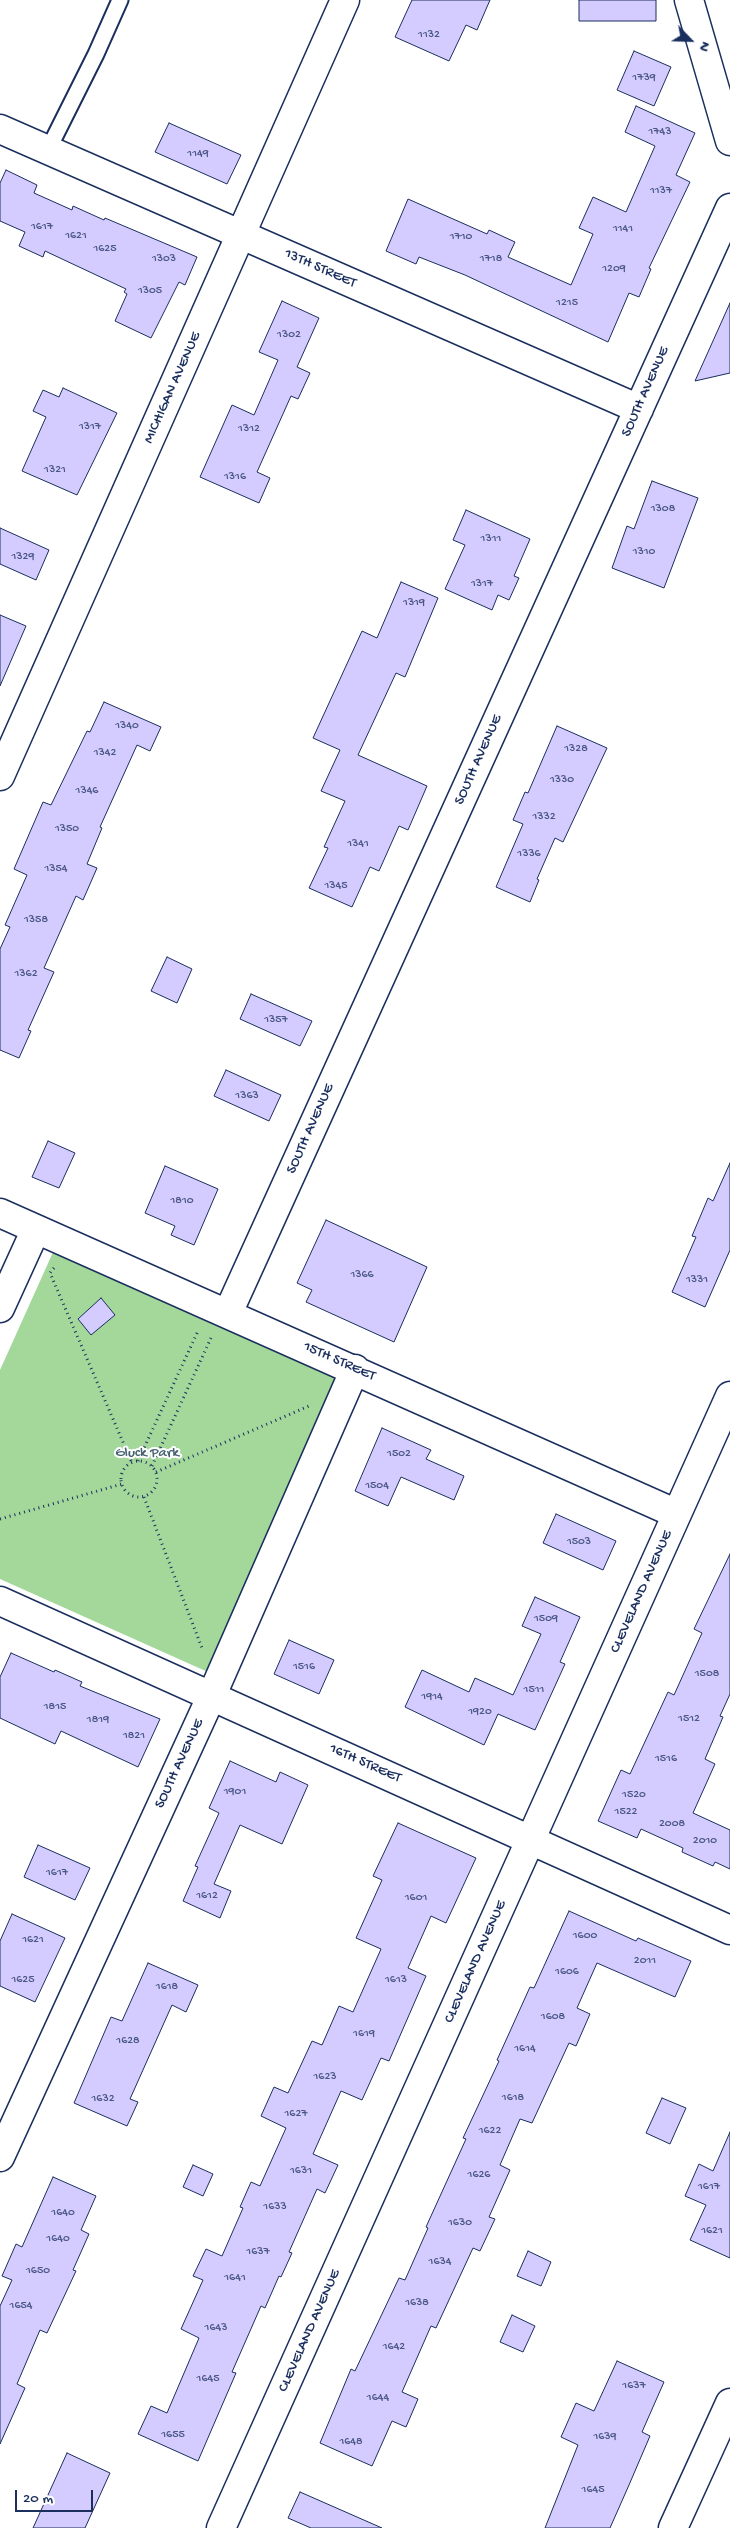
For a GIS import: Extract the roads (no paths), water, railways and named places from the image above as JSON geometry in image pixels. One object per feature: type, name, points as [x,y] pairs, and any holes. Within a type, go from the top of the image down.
[{"type":"street","name":"MICHIGAN AVENUE","points":[[0,776],[345,0]]},
{"type":"street","points":[[688,0],[730,141]]},
{"type":"street","name":"13TH STREET","points":[[0,129],[639,409]]},
{"type":"street","name":"SOUTH AVENUE","points":[[228,1313],[730,208]]},
{"type":"street","name":"15TH STREET","points":[[0,1213],[355,1369],[677,1514]]},
{"type":"street","points":[[0,1308],[36,1229]]},
{"type":"street","name":"SOUTH AVENUE","points":[[0,2157],[212,1695],[355,1369]]},
{"type":"street","name":"CLEVELAND AVENUE","points":[[221,2528],[730,1396]]},
{"type":"street","name":"16TH STREET","points":[[0,1601],[730,1930]]},
{"type":"street","points":[[673,2528],[730,2403]]},
{"type":"lane","points":[[48,150],[96,54],[120,0]]},
{"type":"park label","name":"Gluck Park","points":[[147,1454]]}]
